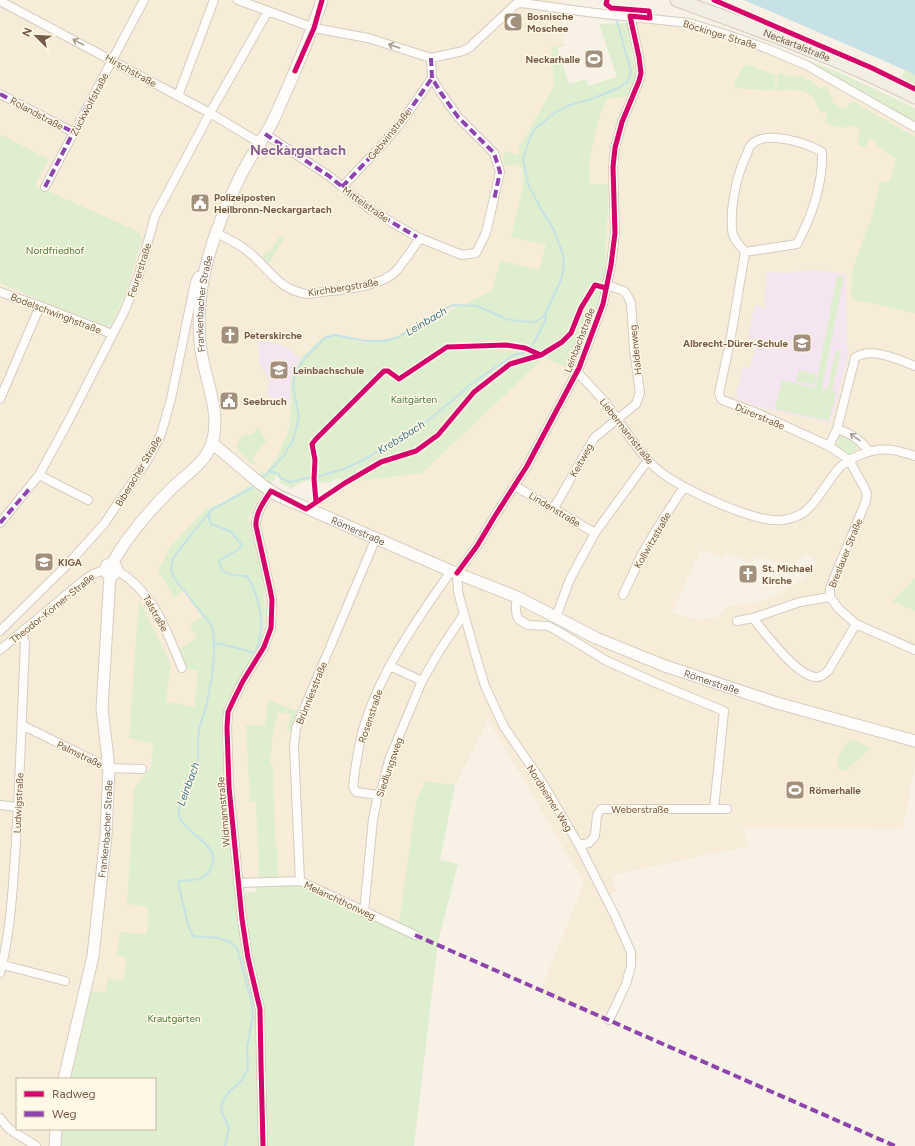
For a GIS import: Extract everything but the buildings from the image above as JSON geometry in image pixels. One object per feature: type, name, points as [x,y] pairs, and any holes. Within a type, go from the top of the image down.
[{"type":"main road","name":"Frankenbacher Straße","points":[[64,1078],[93,956],[106,836],[109,768],[102,708],[111,570],[119,551],[168,493],[205,457],[212,443],[215,422],[201,355],[199,332],[199,314],[204,275],[217,233],[240,176],[263,139],[279,108],[314,28],[322,0]]},
{"type":"main road","name":"Neckartalstraße","points":[[677,0],[766,33],[853,68],[915,97]]},
{"type":"main road","points":[[696,0],[748,21],[766,33]]},
{"type":"main road","name":"Römerstraße","points":[[212,443],[263,485],[306,508],[454,572],[517,597],[596,638],[665,666],[778,703],[915,742]]},
{"type":"main road","points":[[55,1146],[56,1130]]},
{"type":"street","name":"Zückwolfstraße","points":[[45,187],[144,0]]},
{"type":"street","points":[[178,96],[214,0]]},
{"type":"street","name":"Böckinger Straße","points":[[238,0],[314,28],[368,38],[431,58],[463,51],[470,47],[516,2],[607,15],[689,23],[768,49],[806,65],[915,127]]},
{"type":"street","name":"Hirschstraße","points":[[0,1],[210,113],[263,139]]},
{"type":"street","name":"Feurerstraße","points":[[0,523],[39,475],[125,310],[139,274],[155,216],[210,113],[268,11]]},
{"type":"street","name":"Leinbachstraße","points":[[454,572],[477,546],[528,466],[577,372],[603,304],[612,265],[615,233],[613,167],[615,148],[622,122],[640,81],[641,73],[639,57],[627,16]]},
{"type":"street","points":[[431,58],[432,78]]},
{"type":"street","name":"Mittelstraße","points":[[263,139],[329,176],[371,210],[422,239],[462,255],[476,253],[486,233],[492,210],[500,172],[497,160],[494,153],[458,117],[432,78]]},
{"type":"street","name":"Gebwinstraße","points":[[342,187],[400,124],[432,78]]},
{"type":"street","name":"Rolandstraße","points":[[0,94],[74,132]]},
{"type":"street","points":[[779,138],[799,141],[822,152],[823,169],[821,179],[808,225],[797,244],[745,252],[733,235],[732,218],[735,187],[739,172],[751,144],[759,139],[779,138]]},
{"type":"street","name":"Kirchbergstraße","points":[[217,233],[245,249],[279,282],[299,293],[308,294],[382,281],[396,271],[418,241],[422,239]]},
{"type":"street","name":"Dürerstraße","points":[[745,252],[730,342],[720,388],[721,399],[757,413],[829,446],[849,460]]},
{"type":"street","name":"Biberacher Straße","points":[[0,631],[67,565],[104,524],[150,456],[161,434],[171,399],[195,282],[198,276],[204,275]]},
{"type":"street","name":"Haldenweg","points":[[607,285],[624,292],[631,303],[634,349],[640,394],[636,404],[617,419]]},
{"type":"street","name":"Bodelschwinghstraße","points":[[0,292],[112,334]]},
{"type":"street","points":[[0,399],[40,306]]},
{"type":"street","points":[[829,446],[837,429],[855,358],[859,354],[873,353],[904,361],[915,366]]},
{"type":"street","name":"Liebermannstraße","points":[[577,372],[604,401],[648,460],[659,470],[684,487],[715,501],[764,519],[783,520],[802,514],[809,509],[840,467],[849,460],[866,452]]},
{"type":"street","name":"Keitweg","points":[[554,508],[594,438],[617,419]]},
{"type":"street","points":[[837,429],[851,434],[862,443],[866,452],[879,448],[915,456]]},
{"type":"street","points":[[556,617],[570,579],[595,533],[648,460]]},
{"type":"street","name":"Breslauer Straße","points":[[849,460],[867,494],[866,501],[830,588],[830,598],[839,609],[856,624],[915,650]]},
{"type":"street","points":[[39,475],[88,500]]},
{"type":"street","name":"Widmannstraße","points":[[263,485],[265,501],[256,520],[256,526],[272,600],[271,628],[264,647],[243,681],[228,712],[226,728],[229,787],[242,920],[248,958],[260,1009],[260,1064],[263,1146]]},
{"type":"street","name":"Lindenstraße","points":[[515,486],[595,533]]},
{"type":"street","name":"Kollwitzstraße","points":[[623,595],[643,552],[684,487]]},
{"type":"street","name":"Brünnlesstraße","points":[[300,881],[294,746],[296,728],[376,538]]},
{"type":"street","name":"Theodor-Körner-Straße","points":[[0,650],[84,580],[93,574],[111,570]]},
{"type":"street","name":"Talstraße","points":[[111,570],[138,585],[152,602],[166,628],[182,668]]},
{"type":"street","name":"Nordheimer Weg","points":[[454,572],[458,592],[485,686],[504,728],[542,782],[579,846],[615,916],[631,952],[631,966],[626,984],[609,1020]]},
{"type":"street","name":"Rosenstraße","points":[[378,795],[356,792],[353,787],[362,732],[370,710],[390,666],[408,634],[454,572]]},
{"type":"street","name":"Römerstraße","points":[[517,597],[515,605],[518,619],[528,625],[548,626],[607,661],[724,711],[714,809]]},
{"type":"street","points":[[737,621],[753,618],[800,602],[830,598]]},
{"type":"street","name":"Siedlungsweg","points":[[364,912],[373,819],[378,795],[382,788],[389,760],[422,681],[440,650],[464,614]]},
{"type":"street","points":[[753,618],[795,667],[806,675],[815,677],[821,676],[828,671],[856,624]]},
{"type":"street","name":"Ludwigstraße","points":[[0,973],[11,906],[18,807],[25,643],[22,633]]},
{"type":"street","points":[[390,666],[422,681]]},
{"type":"street","name":"Palmstraße","points":[[22,725],[109,768],[142,769]]},
{"type":"street","points":[[0,805],[18,807]]},
{"type":"street","name":"Weberstraße","points":[[579,846],[589,843],[595,836],[597,814],[601,809],[727,809]]},
{"type":"street","name":"Melanchthonweg","points":[[238,883],[300,881],[415,935]]},
{"type":"street","points":[[1,964],[65,981]]},
{"type":"street","points":[[0,1118],[9,1129],[36,1146]]},
{"type":"shaded area","points":[[0,0],[562,0],[563,44],[551,49],[554,86],[519,148],[523,187],[511,237],[546,245],[539,270],[500,261],[492,291],[394,337],[365,343],[335,334],[290,392],[291,401],[289,429],[278,455],[265,474],[262,471],[247,487],[220,504],[207,508],[171,546],[174,598],[184,591],[202,617],[197,638],[198,671],[194,707],[166,702],[171,664],[139,601],[153,744],[151,767],[134,789],[127,904],[148,907],[147,934],[127,958],[123,981],[105,992],[91,991],[71,1078],[16,1078],[16,1130],[62,1130],[60,1146],[0,1146]]},
{"type":"shaded area","points":[[645,22],[681,24],[781,57],[915,130],[915,764],[903,829],[742,828],[749,846],[612,875],[616,891],[608,895],[639,957],[610,1026],[540,992],[584,883],[488,720],[455,785],[425,781],[416,800],[398,930],[300,883],[235,884],[221,729],[226,706],[237,685],[248,518],[266,483],[315,507],[351,482],[422,473],[545,358],[575,370],[609,185],[590,184],[589,162],[599,118],[607,99],[636,76],[627,23]],"holes":[[[813,270],[849,352],[766,409],[738,394],[742,367],[750,369],[763,309],[765,310],[766,303],[764,302],[767,272],[786,273]],[[701,550],[723,558],[727,552],[752,563],[755,556],[776,563],[795,563],[806,553],[816,561],[808,576],[778,594],[757,603],[739,604],[725,608],[718,617],[701,620],[672,612]]]},
{"type":"shaded area","name":"Albrecht-Dürer-Schule","points":[[813,270],[846,274],[847,347],[849,352],[831,423],[766,409],[737,399],[738,394],[736,393],[743,367],[750,368],[758,338],[748,337],[755,305],[765,309],[766,303],[764,302],[767,272],[786,273]]},
{"type":"shaded area","name":"Leinbachschule","points":[[258,341],[282,345],[301,358],[291,379],[291,401],[266,396],[269,380],[259,362]]},
{"type":"green space","points":[[627,23],[636,76],[628,96],[607,99],[599,118],[589,162],[590,184],[609,184],[604,282],[575,370],[544,358],[422,473],[351,482],[315,507],[266,484],[248,518],[263,577],[265,628],[258,652],[226,706],[221,729],[235,884],[241,893],[256,892],[256,884],[300,883],[398,930],[416,801],[425,781],[455,785],[440,860],[458,864],[438,942],[414,1146],[60,1146],[62,1130],[156,1130],[156,1078],[71,1078],[91,991],[105,992],[108,978],[123,981],[127,958],[117,955],[120,932],[147,934],[148,907],[127,904],[134,789],[151,767],[153,744],[129,738],[139,600],[171,664],[166,702],[194,707],[198,671],[183,668],[177,650],[197,638],[190,625],[202,617],[184,591],[174,598],[158,570],[171,546],[207,508],[220,504],[247,487],[262,471],[265,474],[278,455],[289,429],[291,379],[301,358],[320,339],[329,334],[335,334],[365,343],[394,337],[492,291],[500,261],[539,270],[546,245],[511,237],[523,187],[522,169],[517,164],[507,166],[503,162],[503,156],[507,151],[518,156],[519,148],[554,86],[551,48],[565,45],[557,48],[569,84],[586,79],[588,86],[617,77],[599,24]],"holes":[[[276,476],[281,479],[279,482],[292,489],[298,484],[307,481],[324,483],[331,482],[338,478],[346,485],[316,505],[271,485]]]},
{"type":"green space","points":[[786,53],[836,71],[915,108],[915,123],[833,75]]},
{"type":"green space","points":[[745,64],[776,75],[774,91],[734,88],[734,84]]},
{"type":"green space","points":[[905,70],[915,75],[915,92],[899,83]]},
{"type":"green space","points":[[778,73],[797,78],[799,75],[814,83],[821,90],[824,85],[827,87],[834,104],[846,109],[852,101],[915,137],[915,313],[851,299],[852,272],[873,212],[880,183],[890,180],[896,159],[880,148],[870,137],[865,147],[857,144],[860,129],[850,125],[842,128],[825,123],[827,113],[821,112],[813,98],[806,92],[791,90],[776,91]]},
{"type":"green space","name":"Nordfriedhof","points":[[0,134],[49,160],[35,185],[139,232],[142,239],[124,298],[111,325],[107,327],[102,326],[0,283]]},
{"type":"green space","points":[[280,236],[284,238],[269,264],[262,257],[266,251],[270,251]]},
{"type":"green space","points":[[837,275],[844,277],[822,389],[827,390],[836,350],[841,351],[832,391],[836,393],[829,421],[775,409],[782,380],[815,388]]},
{"type":"green space","points":[[798,370],[817,374],[814,385],[796,381]]},
{"type":"green space","points":[[258,426],[264,438],[267,440],[252,459],[255,462],[254,465],[244,457],[236,447],[242,435],[252,434]]},
{"type":"green space","points":[[847,436],[853,439],[857,444],[856,450],[849,455],[836,447],[840,437]]},
{"type":"green space","points":[[915,578],[915,611],[892,601]]},
{"type":"green space","points":[[268,700],[297,711],[290,731],[287,731],[291,714],[278,712],[273,734],[270,761],[273,768],[275,842],[278,850],[278,877],[259,877],[256,802],[250,802],[246,725],[265,725]]},
{"type":"green space","points":[[853,740],[869,747],[869,750],[845,771],[840,770],[837,762],[839,755],[848,741]]},
{"type":"water","points":[[744,0],[915,0],[915,75],[905,70]]},
{"type":"waterway","name":"Leinbach","points":[[260,480],[283,457],[293,440],[299,417],[293,386],[295,372],[305,358],[325,338],[335,335],[366,341],[385,341],[399,337],[416,326],[417,328],[439,311],[454,305],[477,306],[506,319],[518,321],[535,322],[545,315],[561,280],[564,266],[563,254],[553,228],[528,184],[523,158],[535,129],[553,114],[567,106],[592,99],[620,87],[628,81],[631,72],[616,18]]},
{"type":"waterway","name":"Krebsbach","points":[[269,471],[279,474],[280,478],[290,482],[344,469],[365,459],[421,426],[468,386],[514,355],[526,352],[531,348],[546,319],[545,315]]},
{"type":"waterway","name":"Leinbach","points":[[225,1146],[229,1128],[221,1111],[222,1103],[227,1094],[242,1080],[248,1068],[247,1048],[253,1015],[251,999],[237,948],[230,942],[218,938],[193,936],[188,925],[178,882],[204,877],[209,872],[212,865],[213,857],[210,849],[183,824],[179,817],[179,809],[197,764],[198,735],[210,688],[214,645],[212,626],[174,578],[171,570],[173,558],[211,510],[252,488],[255,484]]},
{"type":"waterway","name":"Leinbach","points":[[210,511],[209,518],[211,524],[230,531],[242,545],[219,561],[220,566],[226,573],[247,576],[259,604],[261,624],[255,653],[218,643],[214,647]]},
{"type":"marked path","points":[[431,58],[432,78],[441,93],[458,117],[494,153],[500,172],[494,200]]},
{"type":"marked path","points":[[342,187],[400,124],[432,78]]},
{"type":"marked path","points":[[0,94],[73,132]]},
{"type":"marked path","points":[[45,187],[87,106]]},
{"type":"marked path","points":[[265,134],[329,176],[371,210],[417,237]]},
{"type":"marked path","points":[[0,523],[31,487]]},
{"type":"marked path","points":[[415,935],[895,1146]]},
{"type":"cycle path","points":[[295,71],[314,28],[322,0]]},
{"type":"cycle path","points":[[457,573],[477,546],[527,466],[579,368],[603,304],[611,265],[615,233],[613,167],[615,148],[622,122],[641,73],[630,16],[650,18],[649,11],[611,8],[606,4],[607,0]]},
{"type":"cycle path","points":[[714,0],[872,68],[915,89]]},
{"type":"cycle path","points":[[263,1146],[260,1009],[248,958],[242,919],[229,787],[227,728],[228,712],[243,681],[264,647],[271,628],[272,600],[256,526],[258,512],[271,491],[306,509],[345,483],[381,462],[416,451],[438,435],[474,392],[510,364],[541,355],[562,342],[571,333],[581,308],[595,285],[606,288]]},
{"type":"cycle path","points":[[316,502],[314,479],[315,460],[312,444],[384,371],[388,371],[399,379],[447,347],[506,345],[525,348],[541,355]]},
{"type":"place","name":"Bosnische Moschee","points":[[513,22]]},
{"type":"place","name":"Neckarhalle","points":[[594,59]]},
{"type":"place","name":"Polizeiposten Heilbronn-Neckargartach","points":[[200,203]]},
{"type":"place","name":"Peterskirche","points":[[230,335]]},
{"type":"place","name":"Albrecht-Dürer-Schule","points":[[802,343]]},
{"type":"place","name":"Leinbachschule","points":[[279,370]]},
{"type":"place","name":"Seebruch","points":[[229,401]]},
{"type":"place","name":"KIGA","points":[[44,562]]},
{"type":"place","name":"St. Michael Kirche","points":[[748,574]]},
{"type":"place","name":"Römerhalle","points":[[795,790]]},
{"type":"district","name":"Neckargartach","points":[[298,150]]},
{"type":"park label","name":"Kaitgärten","points":[[414,399]]},
{"type":"park label","name":"Krautgärten","points":[[174,1018]]}]
